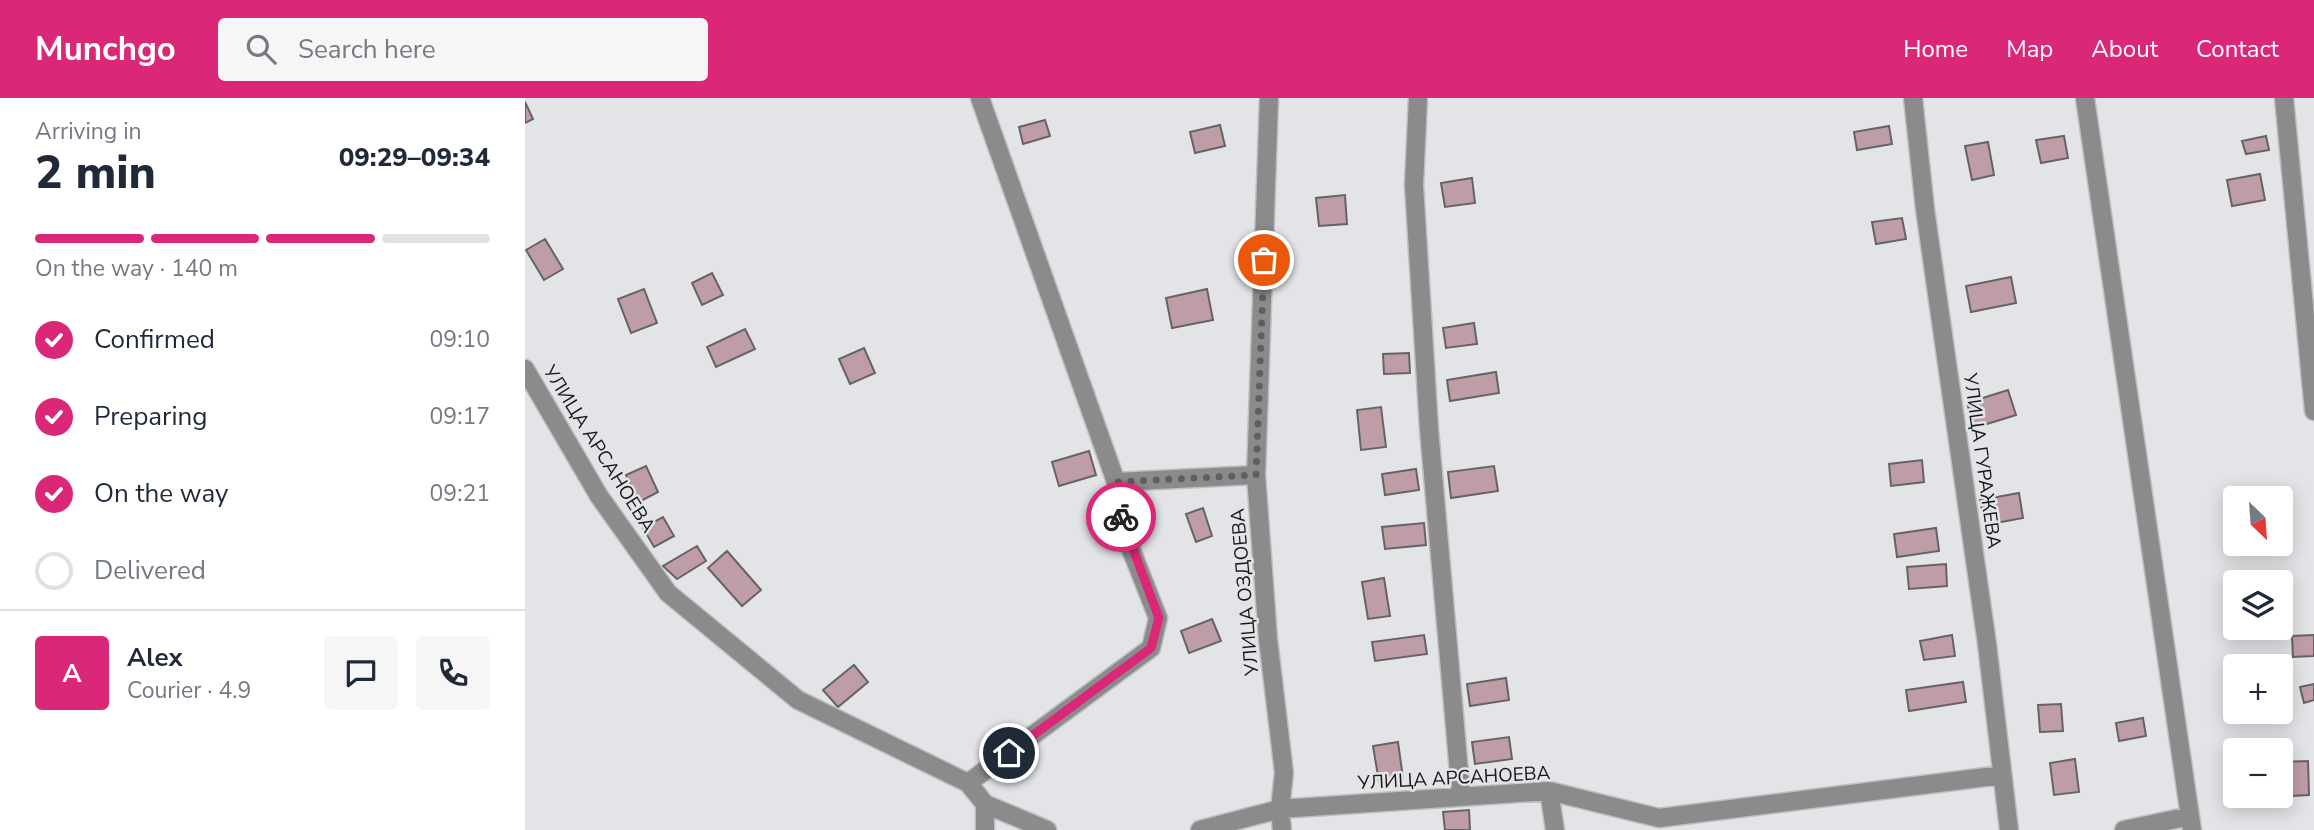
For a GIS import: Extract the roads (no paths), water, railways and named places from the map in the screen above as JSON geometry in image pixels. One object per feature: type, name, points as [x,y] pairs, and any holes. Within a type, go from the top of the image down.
[{"type":"street","points":[[968,783],[1151,648],[1159,618],[1121,524],[1116,482],[980,98]]},
{"type":"street","name":"УЛИЦА ОЗДОЕВА","points":[[1269,98],[1256,475],[1268,639],[1284,773],[1280,809],[1282,830]]},
{"type":"street","points":[[1418,98],[1414,185],[1428,402],[1461,795]]},
{"type":"street","name":"УЛИЦА ГУРАЖЕВА","points":[[1913,98],[1925,209],[1987,644],[2009,830]]},
{"type":"street","points":[[2084,98],[2191,823],[2124,830]]},
{"type":"street","points":[[2284,98],[2314,411]]},
{"type":"street","name":"УЛИЦА АРСАНОЕВА","points":[[525,369],[599,496],[668,593],[798,700],[968,783],[985,804],[1047,830]]},
{"type":"street","points":[[1116,482],[1256,475]]},
{"type":"street","name":"УЛИЦА АРСАНОЕВА","points":[[1200,830],[1280,809],[1549,791],[1659,818],[2002,775]]},
{"type":"street","points":[[1549,791],[1555,830]]},
{"type":"street","points":[[985,804],[985,830]]}]
